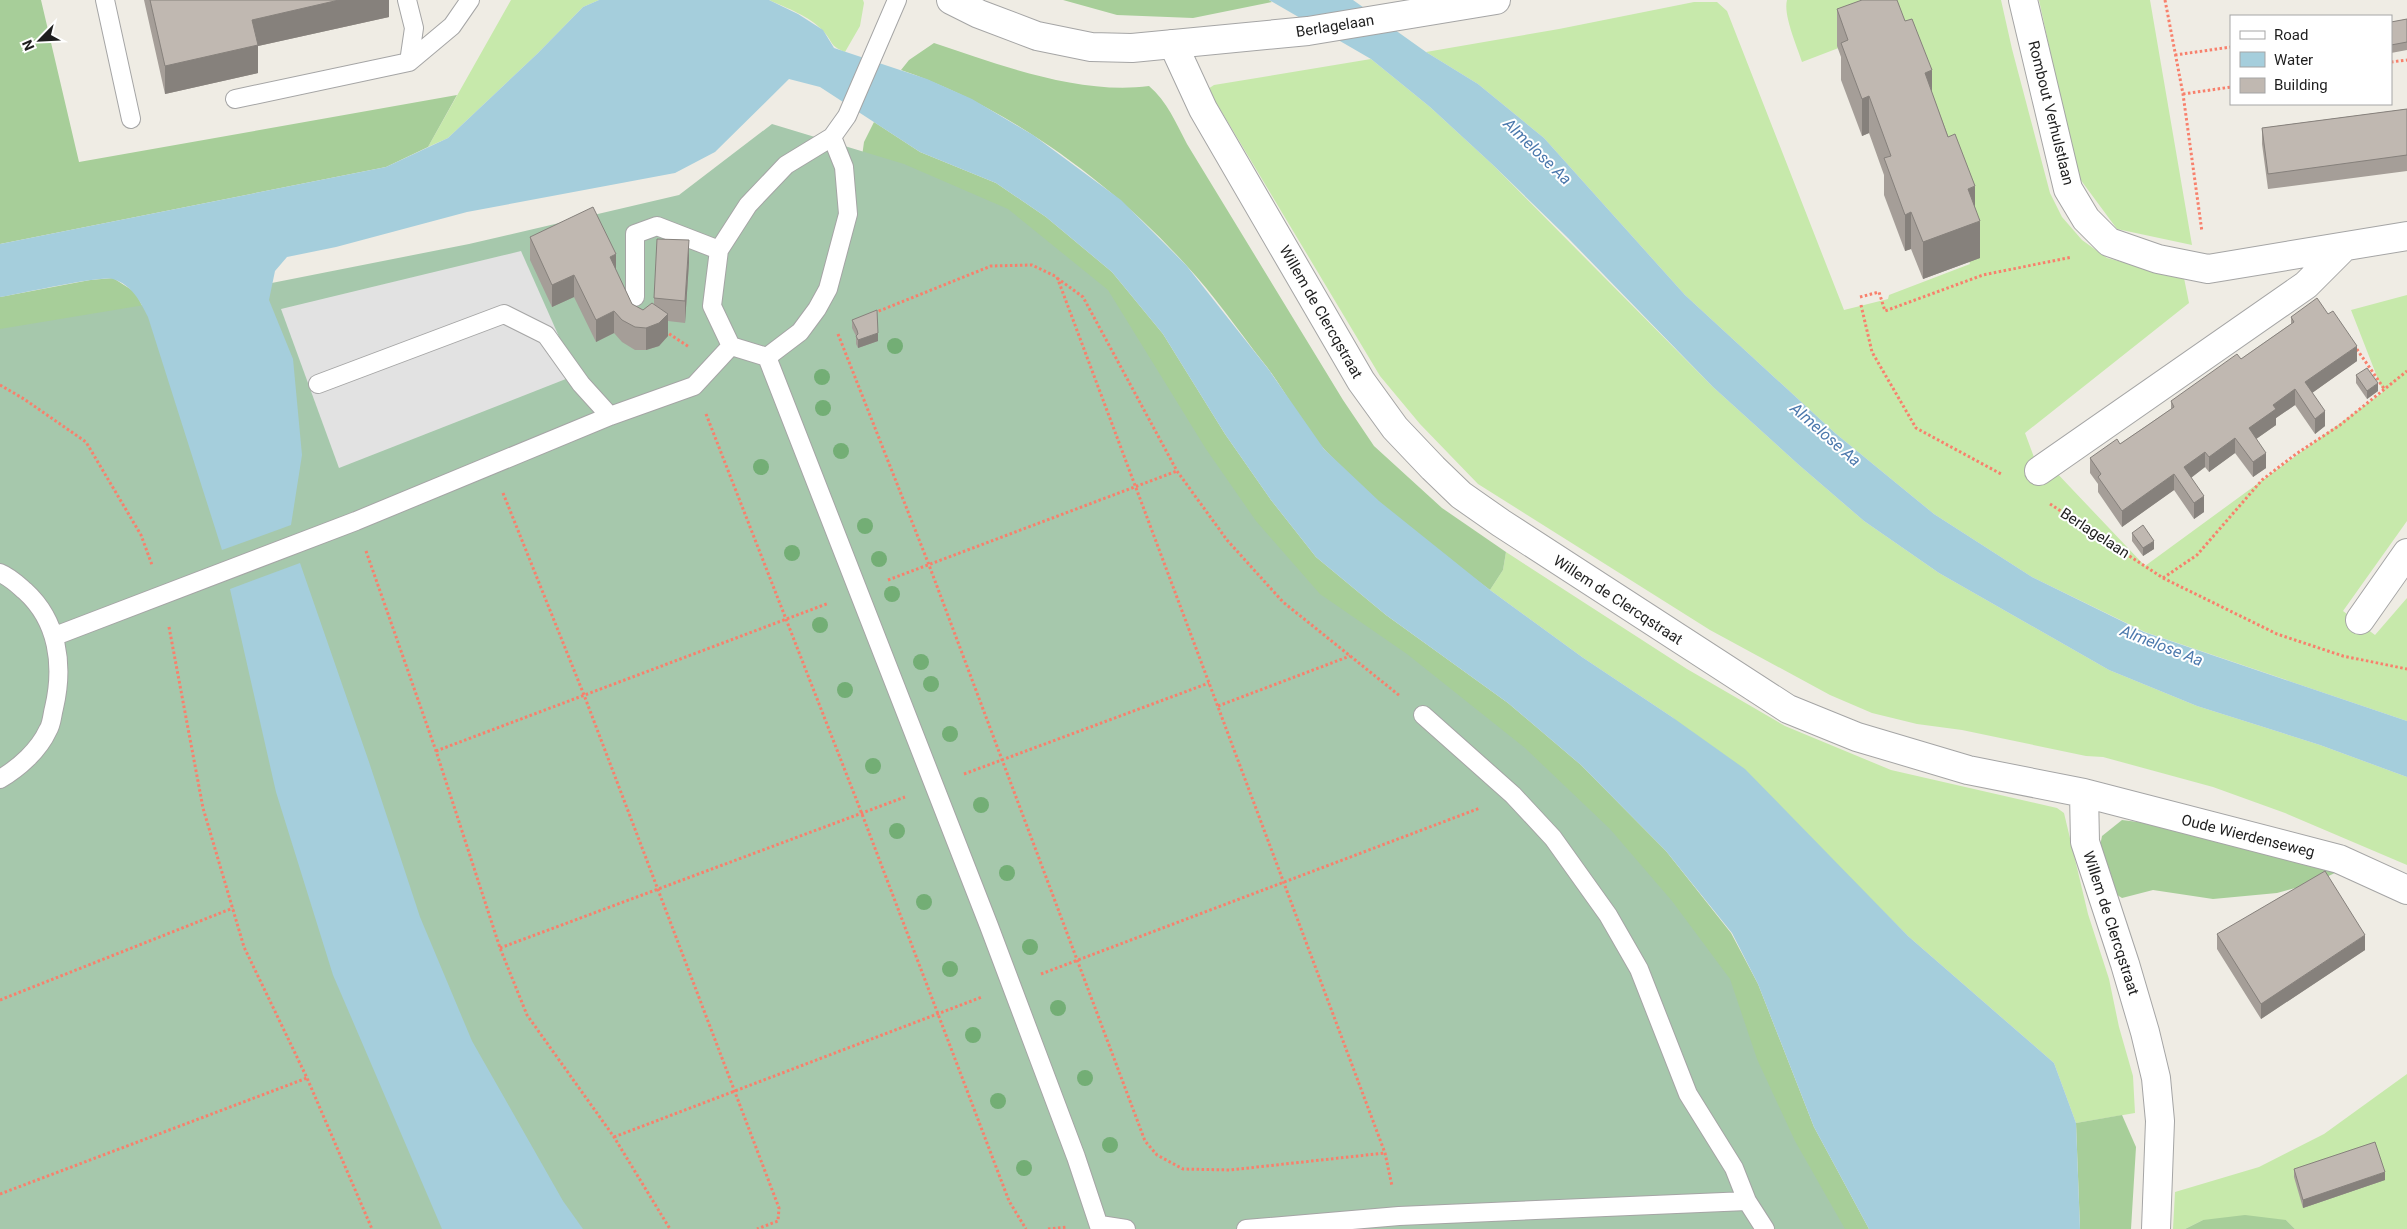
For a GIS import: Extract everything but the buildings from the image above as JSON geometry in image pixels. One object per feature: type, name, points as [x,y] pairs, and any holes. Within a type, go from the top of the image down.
[{"type":"street","points":[[951,0],[979,14],[1037,36],[1090,47],[1132,48],[1173,44]]},
{"type":"street","name":"Berlagelaan","points":[[1173,44],[1308,32],[1496,0]]},
{"type":"street","name":"Rombout Verhulstlaan","points":[[2023,0],[2068,189],[2086,219],[2109,242],[2158,259],[2208,269],[2407,236]]},
{"type":"street","name":"Willem de Clercqstraat","points":[[1173,44],[1203,109],[1360,382],[1395,428],[1461,495],[1501,523],[1788,709],[1857,737],[1968,770],[2084,793],[2085,842],[2128,972],[2156,1078],[2160,1121],[2156,1229]]},
{"type":"street","points":[[2040,471],[2306,285],[2344,247]]},
{"type":"street","points":[[2360,620],[2407,553]]},
{"type":"street","name":"Oude Wierdenseweg","points":[[2084,793],[2339,859],[2407,890]]},
{"type":"lane","points":[[105,0],[131,119]]},
{"type":"lane","points":[[407,0],[414,28],[410,62]]},
{"type":"lane","points":[[235,99],[410,62],[452,26],[470,0]]},
{"type":"lane","points":[[768,356],[731,346],[712,306],[719,250],[748,206],[786,165],[832,137],[846,116],[898,0]]},
{"type":"lane","points":[[768,356],[800,332],[818,309],[828,289],[848,214],[844,167],[832,137]]},
{"type":"lane","points":[[636,297],[635,234],[657,226],[719,250]]},
{"type":"lane","points":[[318,384],[504,314],[546,335],[581,384],[610,416]]},
{"type":"lane","points":[[55,636],[356,521],[610,416],[694,386],[731,346]]},
{"type":"lane","points":[[768,356],[1076,1156],[1100,1227],[1126,1229]]},
{"type":"lane","points":[[0,573],[8,576],[38,603],[55,636],[59,665],[58,690],[49,730],[28,758],[0,779]]},
{"type":"lane","points":[[1423,715],[1513,795],[1553,838],[1608,915],[1639,969],[1688,1094],[1734,1168],[1747,1201],[1765,1229]]},
{"type":"lane","points":[[1246,1229],[1399,1216],[1747,1201]]},
{"type":"path","points":[[2165,0],[2183,94],[2208,269]]},
{"type":"path","points":[[2175,55],[2230,47]]},
{"type":"path","points":[[2392,62],[2407,60]]},
{"type":"path","points":[[2183,94],[2230,87]]},
{"type":"path","points":[[1860,297],[1879,292],[1885,310],[1983,275],[2088,254],[2109,242]]},
{"type":"path","points":[[871,315],[991,266],[1032,265],[1057,278],[1083,297],[1177,471],[1227,540],[1283,602],[1423,715]]},
{"type":"path","points":[[1057,278],[1385,1153],[1399,1216]]},
{"type":"path","points":[[636,297],[640,314],[714,364]]},
{"type":"path","points":[[1861,305],[1872,352],[1916,428],[2010,479]]},
{"type":"path","points":[[818,309],[836,329],[929,565],[1145,1141],[1157,1155],[1183,1169],[1230,1170],[1385,1153]]},
{"type":"path","points":[[2352,341],[2385,390]]},
{"type":"path","points":[[2163,578],[2197,556],[2262,480],[2385,390],[2407,371]]},
{"type":"path","points":[[0,385],[24,399],[86,442],[141,535],[163,595],[203,808],[244,947],[308,1078],[372,1229]]},
{"type":"path","points":[[694,386],[862,814],[1009,1201],[1026,1229]]},
{"type":"path","points":[[492,464],[584,695],[778,1208],[778,1221],[757,1229]]},
{"type":"path","points":[[436,751],[1177,471]]},
{"type":"path","name":"Berlagelaan","points":[[2043,500],[2163,578],[2277,634],[2344,656],[2407,669]]},
{"type":"path","points":[[356,521],[436,751],[500,948],[527,1015],[614,1137],[670,1229]]},
{"type":"path","points":[[1218,706],[1350,656]]},
{"type":"path","points":[[500,948],[862,814],[1209,682]]},
{"type":"path","points":[[614,1137],[1513,795]]},
{"type":"path","points":[[0,1000],[233,908]]},
{"type":"path","points":[[0,1194],[308,1078]]},
{"type":"green space","points":[[0,0],[41,0],[79,162],[457,95],[428,147],[386,167],[0,244]]},
{"type":"green space","points":[[511,0],[599,0],[583,7],[538,53],[448,138],[428,147]]},
{"type":"green space","points":[[769,0],[863,0],[864,3],[860,26],[845,52],[833,45],[823,31],[811,21]]},
{"type":"green space","points":[[1063,0],[1269,0],[1272,2],[1193,18],[1117,15]]},
{"type":"green space","points":[[1787,0],[2001,0],[2050,193],[2062,217],[2082,240],[2107,258],[2184,278],[2189,303],[2025,433],[2042,479],[2053,469],[2145,566],[2383,392],[2351,310],[2407,295],[2407,521],[2343,611],[2375,635],[2407,598],[2407,721],[2145,632],[2032,577],[1934,514],[1835,433],[1685,295],[1544,138],[1478,84],[1426,52],[1559,29],[1694,2],[1717,2],[1727,11],[1844,310],[1888,299],[1889,295],[1970,264],[1883,31],[1802,62],[1787,14]]},
{"type":"green space","points":[[2039,0],[2150,0],[2192,245],[2117,229],[2077,175]]},
{"type":"green space","points":[[934,43],[1013,69],[1068,82],[1122,88],[1149,86],[1161,98],[1171,113],[1187,144],[1343,400],[1374,446],[1442,508],[1506,552],[1503,570],[1490,590],[1405,524],[1363,488],[1325,450],[1309,430],[1271,373],[1206,288],[1157,235],[1125,205],[1056,150],[1018,126],[980,104],[941,85],[901,70],[909,60]]},
{"type":"green space","points":[[1371,59],[1430,107],[1493,165],[1713,387],[1799,465],[1864,521],[1939,573],[2109,670],[2197,706],[2320,745],[2407,777],[2407,865],[2285,813],[2213,787],[2103,757],[2086,756],[1962,730],[1917,724],[1872,713],[1830,695],[1710,630],[1478,484],[1420,424],[1380,376],[1208,89],[1214,85]]},
{"type":"green space","points":[[874,122],[920,152],[996,183],[1046,217],[1112,272],[1163,334],[1225,434],[1271,500],[1316,557],[1386,615],[1508,703],[1581,765],[1666,851],[1731,933],[1758,984],[1814,1127],[1869,1229],[1807,1229],[859,178],[864,142]]},
{"type":"green space","points":[[772,124],[904,164],[1008,209],[1108,290],[1206,449],[1256,521],[1320,594],[1407,654],[1525,748],[1610,829],[1672,901],[1730,979],[1757,1059],[1795,1141],[1845,1229],[0,1229],[0,329],[241,289],[469,244],[679,195]]},
{"type":"green space","points":[[113,278],[135,292],[148,317],[0,347],[0,297],[90,280]]},
{"type":"green space","points":[[1506,552],[1687,669],[1785,726],[1891,770],[2057,808],[2064,813],[2088,914],[2109,979],[2119,1027],[2133,1076],[2135,1113],[2076,1123],[2054,1063],[1908,936],[1842,870],[1672,717],[1582,657],[1490,590],[1503,570]]},
{"type":"green space","points":[[2122,820],[2186,828],[2341,870],[2314,883],[2277,893],[2213,899],[2153,890],[2122,898],[2114,893],[2099,851],[2102,836]]},
{"type":"green space","points":[[2407,1074],[2407,1229],[2295,1229],[2286,1220],[2203,1220],[2185,1229],[2173,1229],[2175,1192],[2259,1167],[2324,1134]]},
{"type":"green space","points":[[2122,1115],[2136,1147],[2131,1229],[2080,1229],[2076,1123]]},
{"type":"green space","points":[[2245,1215],[2286,1220],[2295,1229],[2185,1229],[2203,1220]]},
{"type":"shaded area","points":[[521,251],[576,375],[339,468],[281,309]]},
{"type":"water","points":[[599,0],[769,0],[798,14],[823,30],[834,48],[927,79],[972,99],[1033,135],[1121,200],[1186,265],[1269,370],[1324,449],[1379,501],[1490,590],[1582,657],[1672,717],[1745,769],[1908,936],[2054,1063],[2076,1123],[2080,1229],[1869,1229],[1814,1127],[1758,984],[1732,933],[1666,851],[1581,765],[1508,703],[1386,615],[1316,557],[1271,500],[1225,434],[1163,334],[1112,272],[1046,217],[996,183],[920,152],[820,87],[789,79],[715,152],[675,173],[467,212],[336,247],[287,257],[275,271],[269,300],[293,359],[302,455],[291,525],[222,550],[148,317],[135,294],[120,282],[113,279],[105,279],[77,282],[0,297],[0,244],[386,167],[448,138],[538,53],[583,7]]},
{"type":"water","name":"Almelose Aa","points":[[1269,0],[1353,0],[1426,52],[1478,84],[1544,138],[1685,295],[1835,433],[1934,514],[2032,577],[2144,632],[2407,721],[2407,777],[2320,745],[2197,706],[2109,670],[1939,573],[1864,521],[1713,387],[1568,238],[1430,107],[1371,59]]},
{"type":"water","points":[[300,563],[420,917],[472,1041],[563,1201],[583,1229],[442,1229],[333,975],[276,792],[230,589]]}]
